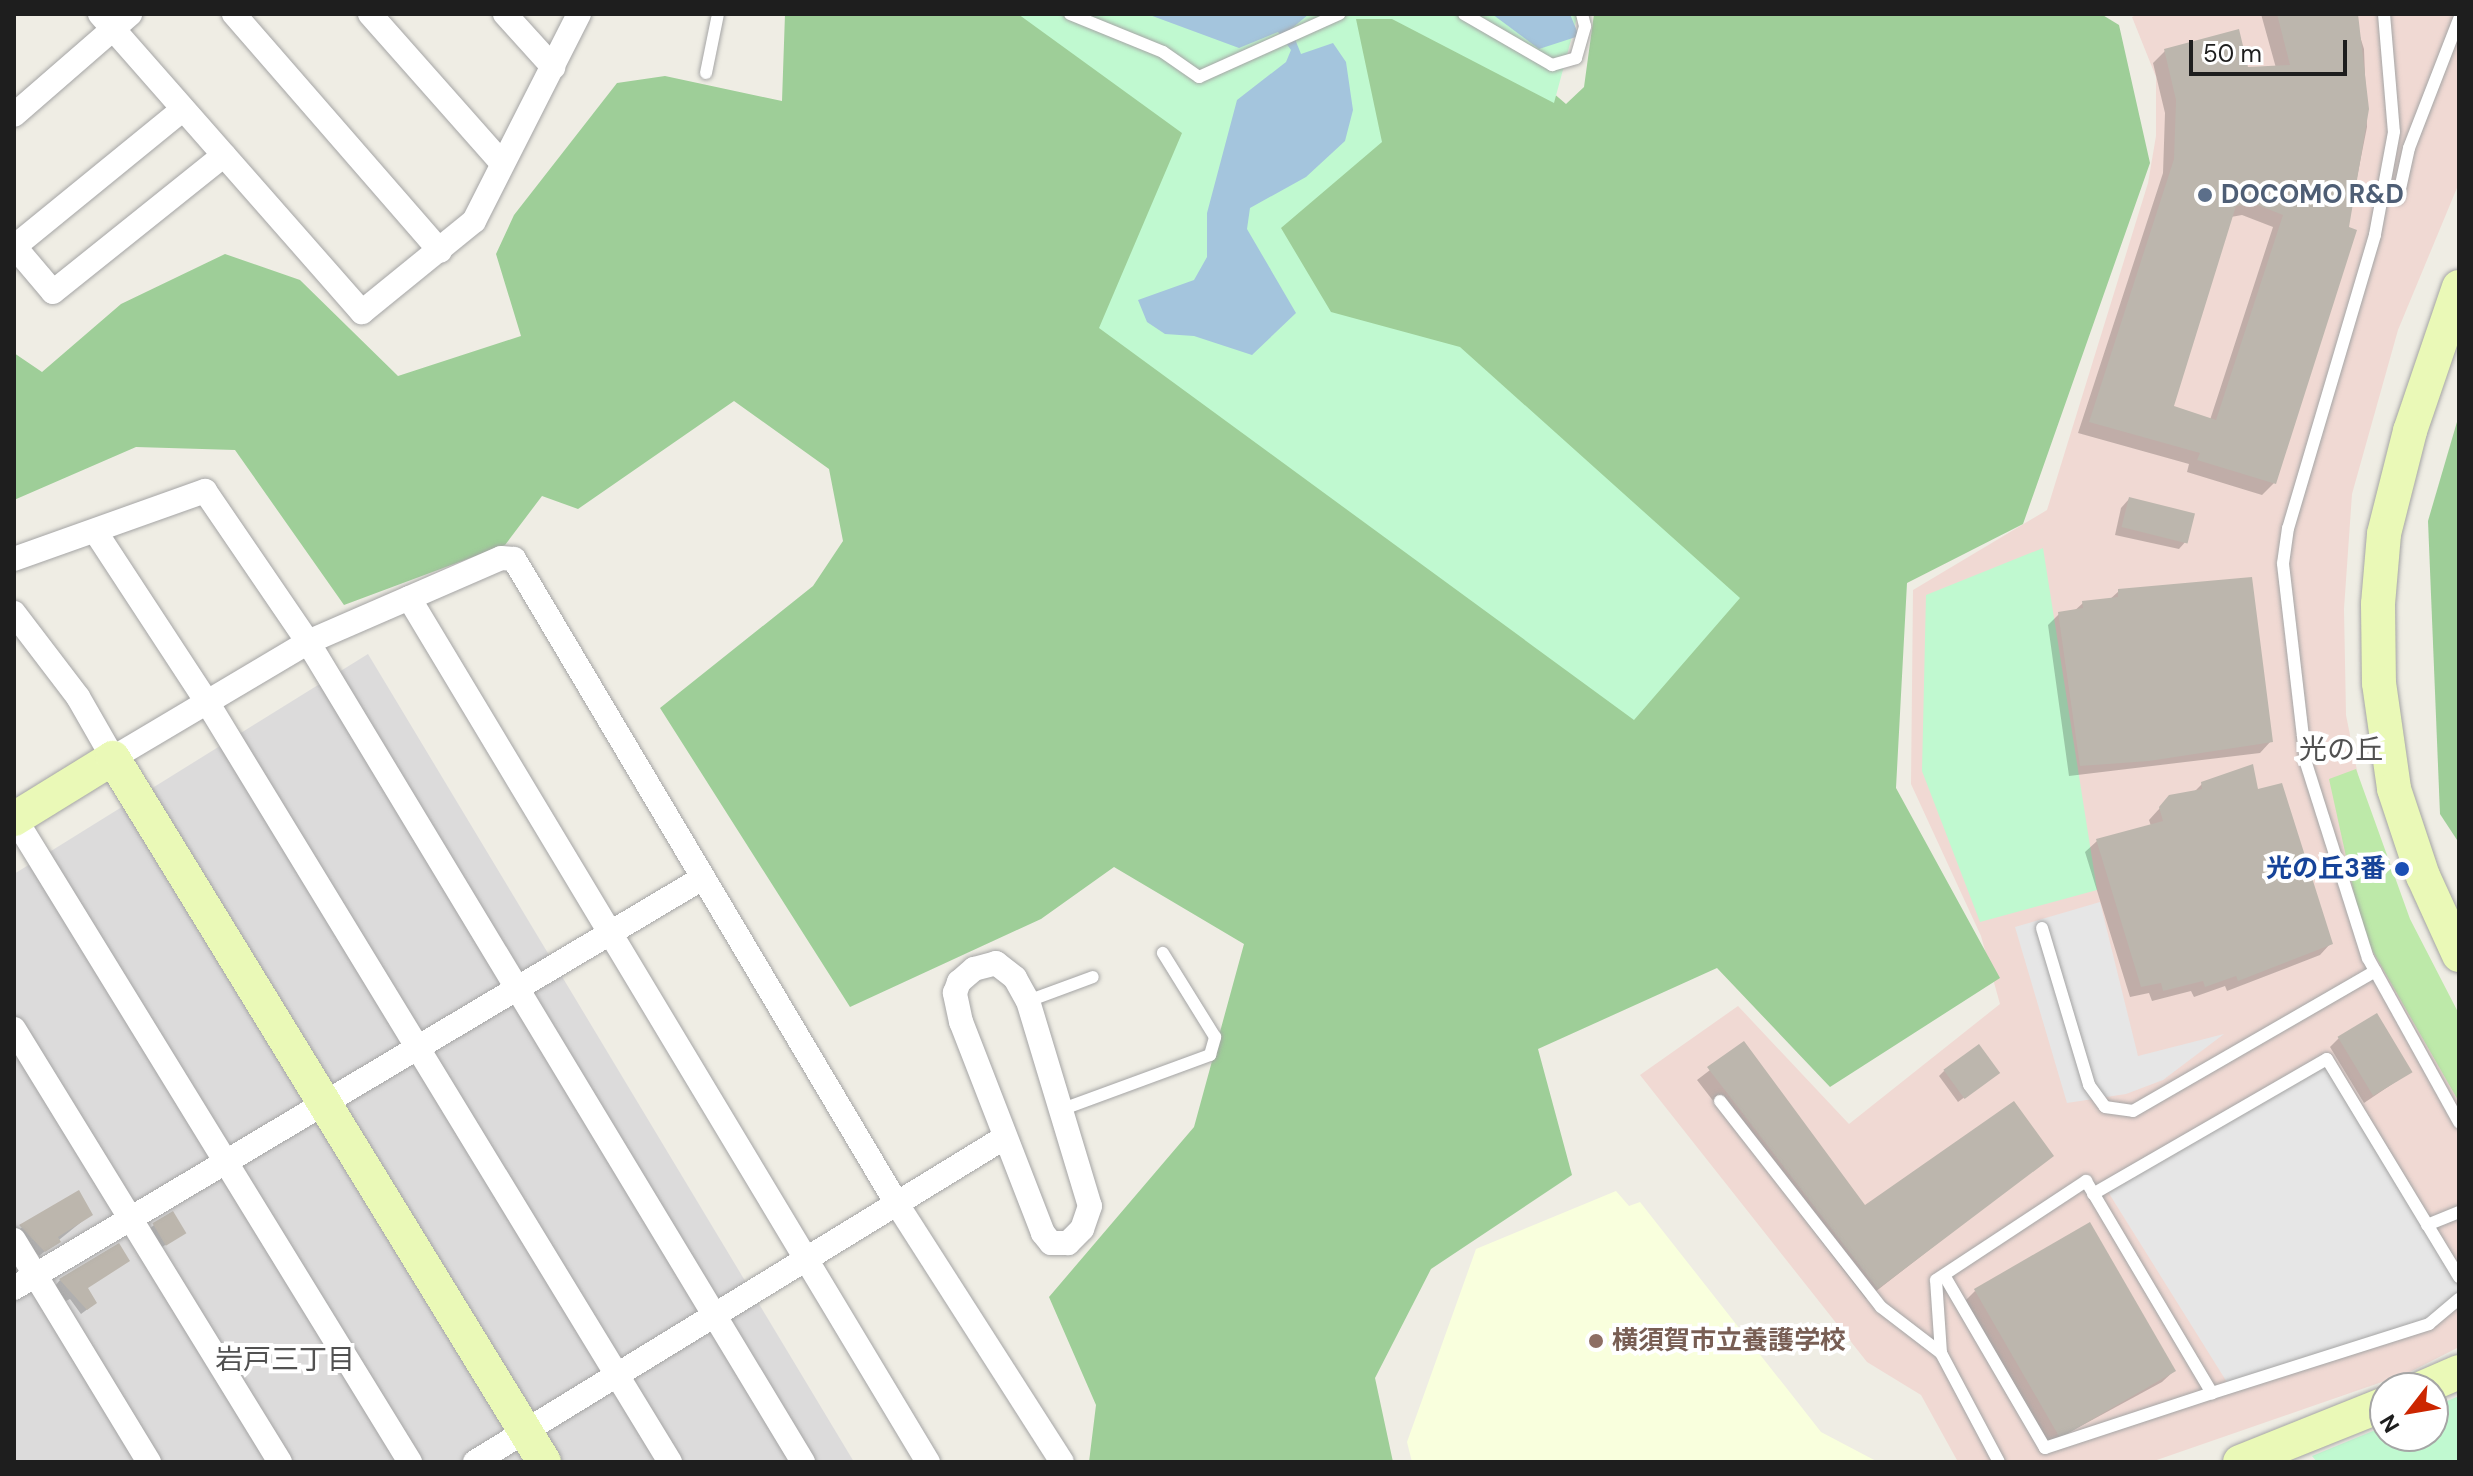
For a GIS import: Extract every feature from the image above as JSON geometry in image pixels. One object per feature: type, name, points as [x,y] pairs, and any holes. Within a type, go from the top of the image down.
[{"type":"street","points":[[234,14],[440,251]]},
{"type":"street","points":[[370,14],[502,163]]},
{"type":"street","points":[[505,14],[553,67]]},
{"type":"street","points":[[16,109],[115,19],[183,109],[362,312],[474,221],[579,14]]},
{"type":"street","points":[[183,109],[14,246],[53,292],[224,155]]},
{"type":"street","points":[[2459,287],[2452,327],[2410,431],[2384,534],[2379,683],[2394,789],[2423,876],[2459,955]]},
{"type":"street","points":[[14,559],[205,491],[308,642],[803,1462]]},
{"type":"street","points":[[95,531],[207,702],[670,1462]]},
{"type":"street","points":[[410,1462],[14,818],[308,642],[501,558],[514,559],[701,879],[897,1204],[1062,1462]]},
{"type":"street","points":[[409,598],[928,1462]]},
{"type":"street","points":[[14,613],[78,697],[544,1462]]},
{"type":"street","points":[[14,1288],[701,879]]},
{"type":"street","points":[[996,963],[1015,978],[1028,1001],[1090,1206],[1082,1229],[1068,1243],[1051,1243],[1043,1233],[1002,1139],[955,993],[959,982],[974,969],[996,963]]},
{"type":"street","points":[[14,1029],[280,1462]]},
{"type":"street","points":[[475,1462],[1002,1139]]},
{"type":"street","points":[[14,1240],[149,1462]]},
{"type":"street","points":[[2240,1462],[2369,1410]]},
{"type":"lane","points":[[706,73],[718,14]]},
{"type":"lane","points":[[1070,14],[1163,52],[1199,77],[1339,14]]},
{"type":"lane","points":[[1464,14],[1552,65],[1576,58],[1585,26],[1582,14]]},
{"type":"lane","points":[[2384,14],[2394,132],[2378,221],[2288,528],[2283,564],[2306,763],[2375,971],[2459,1122]]},
{"type":"lane","points":[[2398,198],[2409,148],[2459,19]]},
{"type":"lane","points":[[2042,928],[2089,1085],[2105,1107],[2133,1111],[2375,971]]},
{"type":"lane","points":[[1063,1109],[1210,1055],[1215,1037],[1163,953]]},
{"type":"lane","points":[[1028,1001],[1093,977]]},
{"type":"lane","points":[[2093,1194],[2327,1059],[2427,1225],[2455,1262],[2459,1277]]},
{"type":"lane","points":[[1720,1101],[1881,1307],[1941,1353]]},
{"type":"lane","points":[[1999,1462],[1941,1353],[1936,1280],[2086,1181],[2212,1393]]},
{"type":"lane","points":[[2427,1225],[2459,1212]]},
{"type":"lane","points":[[1944,1275],[2045,1448],[2429,1324],[2459,1299]]},
{"type":"shaded area","points":[[2138,14],[2459,14],[2459,183],[2398,330],[2352,494],[2344,609],[2346,715],[2367,821],[2400,917],[2459,1020],[2459,1347],[2410,1372],[2369,1372],[2369,1387],[2151,1462],[1958,1462],[1921,1395],[1867,1362],[1640,1075],[1738,1006],[1849,1124],[2000,1004],[1981,936],[1911,784],[1913,590],[2047,510],[2148,183],[2156,136],[2156,77],[2132,17]]},
{"type":"shaded area","points":[[368,654],[854,1462],[14,1462],[14,874]]},
{"type":"shaded area","points":[[2100,902],[2138,1056],[2224,1034],[2163,1080],[2126,1094],[2067,1103],[2015,927]]},
{"type":"shaded area","points":[[2332,1059],[2459,1270],[2459,1305],[2435,1321],[2230,1387],[2105,1187]]},
{"type":"shaded area","name":"横須賀市立養護学校","points":[[1616,1191],[1629,1206],[1640,1202],[1821,1432],[1878,1462],[1412,1462],[1407,1442],[1476,1249]]},
{"type":"green space","points":[[785,14],[1447,14],[1509,55],[1566,104],[1584,87],[1594,14],[2101,14],[2119,25],[2150,163],[2023,524],[1907,583],[1896,788],[2000,978],[1830,1087],[1717,968],[1538,1049],[1572,1175],[1431,1269],[1375,1378],[1393,1462],[1089,1462],[1096,1405],[1049,1297],[1194,1127],[1244,944],[1114,867],[1041,919],[850,1007],[660,708],[813,586],[843,541],[829,469],[734,401],[578,509],[542,496],[505,545],[344,605],[235,450],[136,447],[14,500],[14,353],[42,372],[121,304],[225,254],[300,280],[398,376],[521,336],[496,254],[514,215],[617,83],[665,76],[782,101]]},
{"type":"green space","points":[[1018,14],[1578,14],[1554,103],[1392,19],[1356,19],[1382,142],[1281,228],[1331,312],[1460,347],[1740,598],[1634,720],[1099,328],[1182,133]]},
{"type":"green space","points":[[2459,415],[2459,843],[2440,814],[2428,521]]},
{"type":"green space","points":[[2043,548],[2097,890],[1980,922],[1922,771],[1926,595]]},
{"type":"green space","points":[[2356,769],[2410,919],[2459,1014],[2459,1102],[2363,934],[2329,779]]},
{"type":"green space","points":[[2459,1396],[2459,1462],[2317,1462],[2312,1456],[2369,1433],[2369,1452],[2449,1452],[2449,1400]]},
{"type":"water","points":[[1147,14],[1309,14],[1291,29],[1301,54],[1333,43],[1346,62],[1353,110],[1345,141],[1306,177],[1250,208],[1247,229],[1296,313],[1252,355],[1194,336],[1165,334],[1147,322],[1138,300],[1194,280],[1207,257],[1207,213],[1237,100],[1286,62],[1291,50],[1278,32],[1239,48]]},
{"type":"water","points":[[1492,14],[1570,14],[1579,36],[1539,49]]},
{"type":"building","points":[[2277,14],[2358,14],[2369,109],[2349,227],[2357,230],[2276,484],[2197,460],[2200,453],[2089,422],[2174,159],[2176,100],[2164,49],[2239,29],[2248,67],[2290,65]],"holes":[[[2255,204],[2283,215],[2216,420],[2174,406],[2236,206]]]},
{"type":"building","points":[[2129,497],[2195,513],[2187,544],[2122,527]]},
{"type":"building","points":[[2252,577],[2273,742],[2149,761],[2080,766],[2058,612],[2083,608],[2082,601],[2118,597],[2118,589]]},
{"type":"building","points":[[2253,764],[2258,789],[2282,783],[2333,944],[2238,981],[2236,976],[2205,987],[2203,981],[2163,991],[2161,983],[2141,987],[2096,839],[2163,821],[2159,807],[2169,795],[2202,789],[2201,782]]},
{"type":"building","points":[[2377,1013],[2413,1072],[2373,1096],[2338,1037]]},
{"type":"building","points":[[1744,1041],[1865,1205],[2014,1101],[2054,1156],[1878,1289],[1707,1067]]},
{"type":"building","points":[[1979,1044],[2000,1073],[1965,1099],[1943,1070]]},
{"type":"building","points":[[79,1190],[93,1215],[58,1237],[61,1242],[45,1252],[19,1225]]},
{"type":"building","points":[[173,1211],[186,1233],[166,1246],[152,1223]]},
{"type":"building","points":[[2090,1222],[2176,1371],[2060,1438],[1974,1289]]},
{"type":"building","points":[[119,1243],[130,1261],[88,1288],[97,1303],[87,1310],[59,1279]]},
{"type":"place","name":"DOCOMO R&D","points":[[2205,195]]},
{"type":"place","name":"光の丘3番","points":[[2402,869]]},
{"type":"place","name":"横須賀市立養護学校","points":[[1596,1341]]},
{"type":"district","name":"光の丘","points":[[2341,750]]},
{"type":"district","name":"岩戸三丁目","points":[[285,1360]]}]
